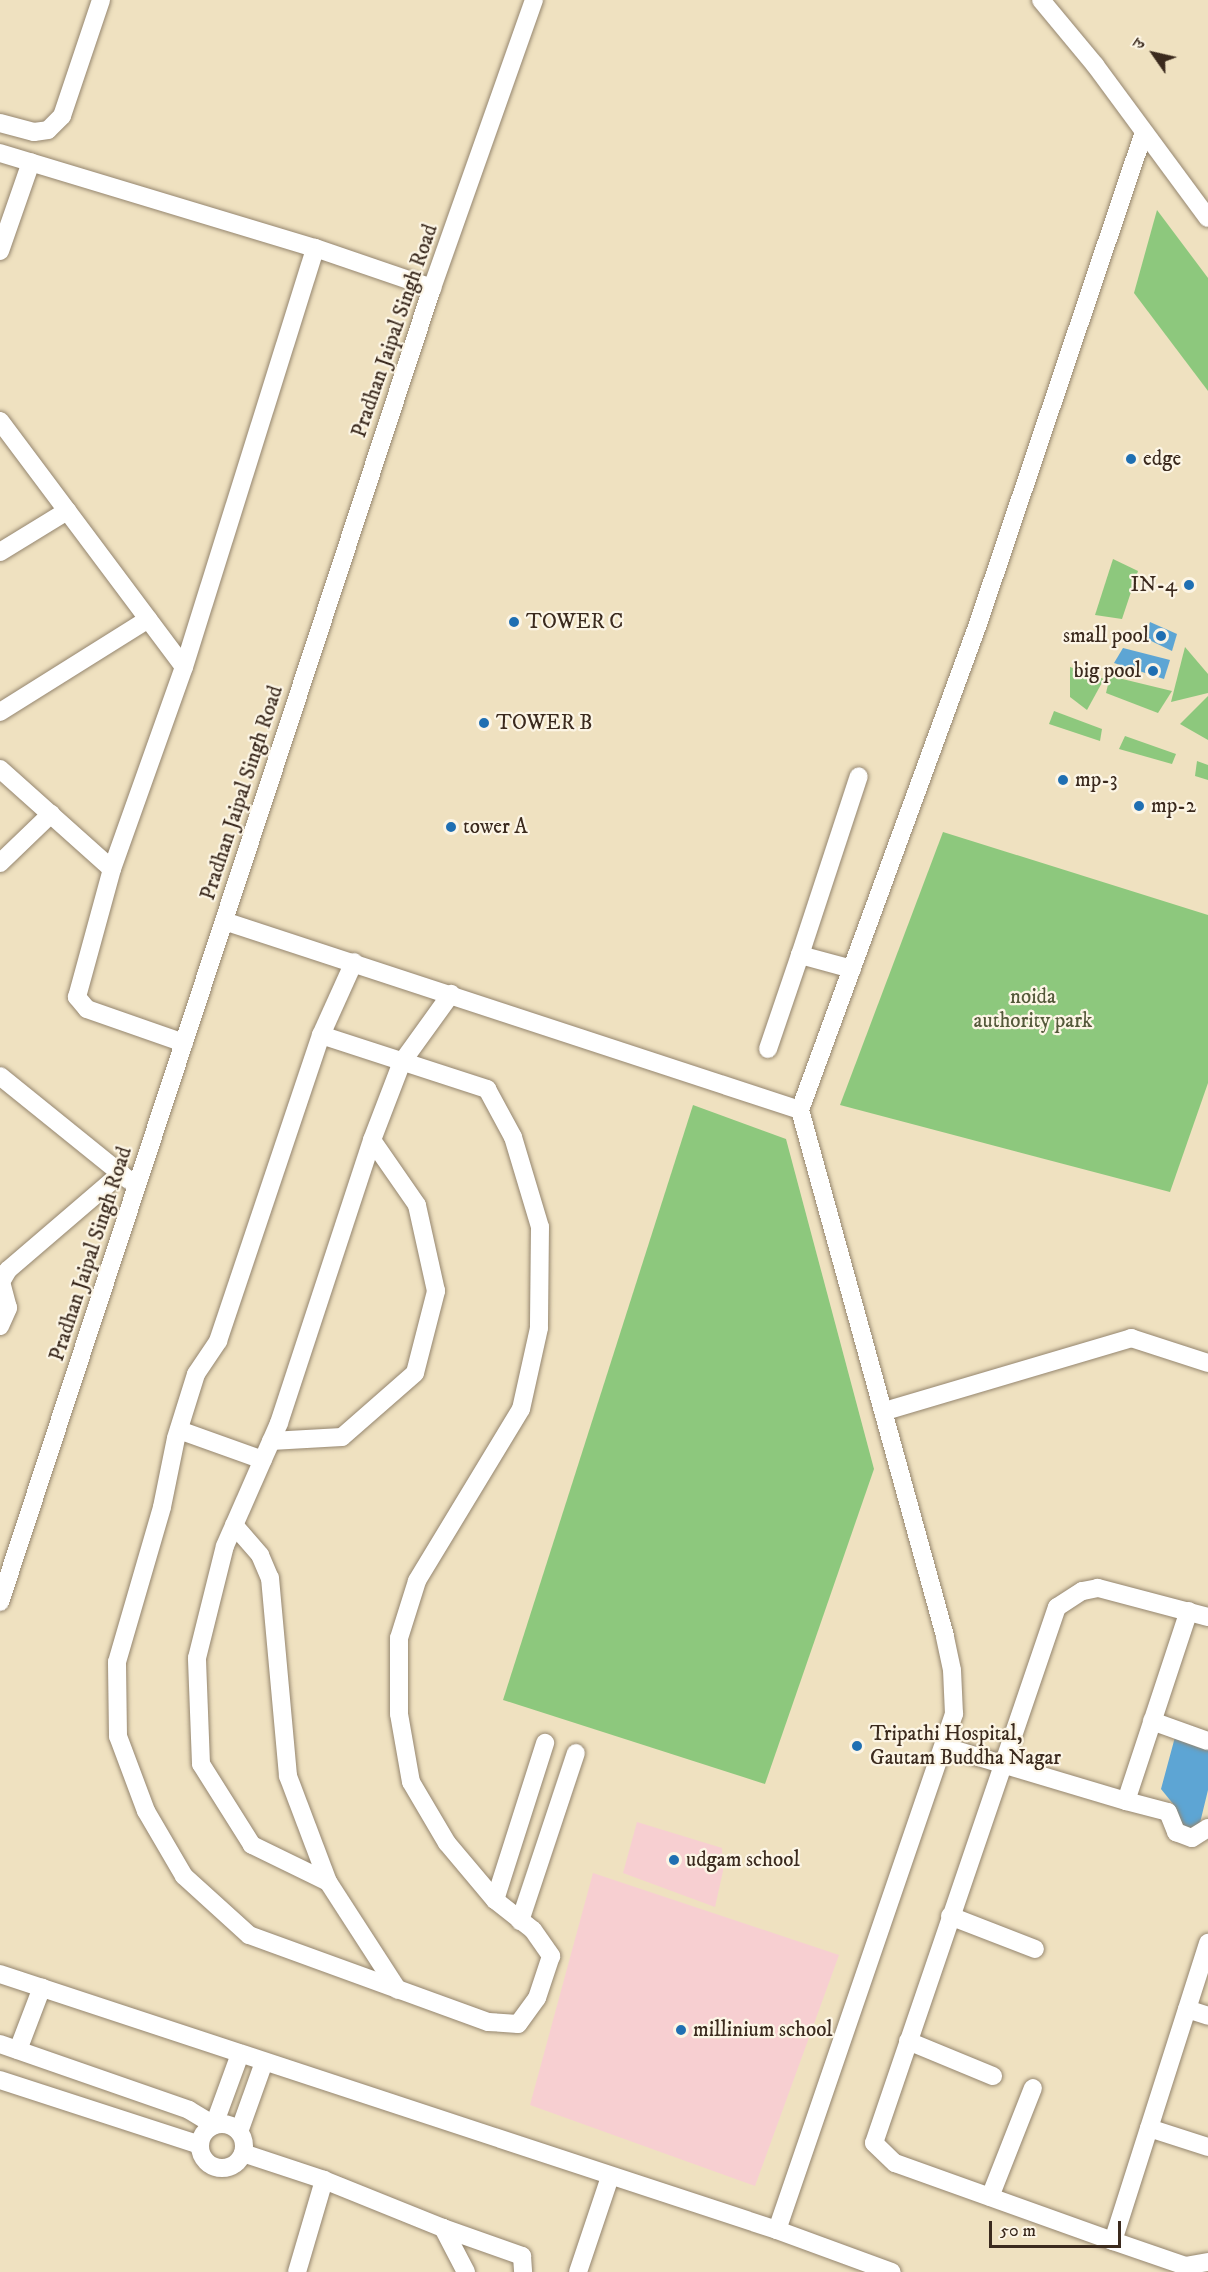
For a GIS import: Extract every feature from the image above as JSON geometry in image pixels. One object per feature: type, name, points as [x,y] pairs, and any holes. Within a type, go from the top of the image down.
[{"type":"street","points":[[0,123],[34,132],[48,130],[62,116],[101,0]]},
{"type":"street","name":"Pradhan Jaipal Singh Road","points":[[0,1602],[432,288],[534,0]]},
{"type":"street","points":[[1041,0],[1208,218]]},
{"type":"street","points":[[777,2230],[897,1873],[945,1747],[954,1714],[952,1670],[885,1411],[800,1110],[978,624],[1144,132]]},
{"type":"street","points":[[0,153],[315,248],[432,288]]},
{"type":"street","points":[[0,251],[31,162]]},
{"type":"street","points":[[184,1043],[87,1009],[78,1002],[112,868],[184,667],[315,248]]},
{"type":"street","points":[[2,428],[184,667]]},
{"type":"street","points":[[0,552],[67,511]]},
{"type":"street","points":[[0,712],[148,619]]},
{"type":"street","points":[[0,769],[112,868]]},
{"type":"street","points":[[768,1049],[859,776]]},
{"type":"street","points":[[0,863],[51,814]]},
{"type":"street","points":[[224,921],[800,1110]]},
{"type":"street","points":[[800,955],[852,969]]},
{"type":"street","points":[[321,1035],[487,1089],[513,1137],[540,1227],[539,1328],[521,1409],[417,1581],[399,1638],[399,1714],[411,1782],[447,1843],[495,1900],[533,1930],[550,1956],[537,1998],[518,2024],[488,2022],[249,1935],[184,1876],[146,1811],[118,1736],[117,1662],[162,1507],[178,1430],[196,1374],[218,1341],[321,1035],[354,962]]},
{"type":"street","points":[[328,1882],[252,1845],[201,1764],[197,1658],[225,1546],[271,1441],[372,1140],[402,1062],[451,994]]},
{"type":"street","points":[[0,1076],[121,1173],[136,1188]]},
{"type":"street","points":[[271,1441],[342,1437],[415,1373],[436,1291],[417,1204],[372,1140]]},
{"type":"street","points":[[0,1326],[8,1308],[1,1282],[8,1270],[121,1173]]},
{"type":"street","points":[[885,1411],[1131,1338],[1208,1363]]},
{"type":"street","points":[[178,1430],[263,1460]]},
{"type":"street","points":[[234,1525],[260,1555],[270,1578],[288,1776],[328,1882],[398,1990]]},
{"type":"street","points":[[1208,1617],[1098,1588],[1069,1597],[1051,1618],[874,2143],[895,2163],[1113,2241],[1185,2266],[1208,2262]]},
{"type":"street","points":[[1126,1801],[1189,1611]]},
{"type":"street","points":[[1152,1721],[1208,1741]]},
{"type":"street","points":[[495,1900],[545,1743]]},
{"type":"street","points":[[945,1747],[1168,1812],[1176,1832],[1192,1838],[1208,1828]]},
{"type":"street","points":[[520,1921],[576,1753]]},
{"type":"street","points":[[950,1916],[1035,1949]]},
{"type":"street","points":[[1113,2241],[1208,1943]]},
{"type":"street","points":[[0,1974],[610,2177],[777,2230],[892,2272]]},
{"type":"street","points":[[18,2050],[42,1988]]},
{"type":"street","points":[[1187,2009],[1208,2016]]},
{"type":"street","points":[[908,2041],[993,2076]]},
{"type":"street","points":[[0,2044],[189,2110],[214,2125]]},
{"type":"street","points":[[214,2125],[240,2054]]},
{"type":"street","points":[[239,2132],[264,2062]]},
{"type":"street","points":[[0,2080],[200,2145]]},
{"type":"street","points":[[990,2197],[1032,2088]]},
{"type":"street","points":[[222,2123],[239,2132],[244,2139],[243,2153],[235,2164],[221,2169],[208,2164],[200,2152],[204,2133],[214,2125],[222,2123]]},
{"type":"street","points":[[1149,2128],[1208,2147]]},
{"type":"street","points":[[243,2153],[324,2180],[443,2228],[522,2256],[523,2272]]},
{"type":"street","points":[[578,2272],[610,2177]]},
{"type":"street","points":[[297,2272],[324,2180]]},
{"type":"street","points":[[443,2228],[466,2272]]},
{"type":"shaded area","name":"udgam school","points":[[637,1822],[722,1848],[723,1871],[715,1907],[623,1873]]},
{"type":"shaded area","name":"millinium school","points":[[593,1873],[839,1955],[755,2186],[530,2105]]},
{"type":"green space","points":[[1157,210],[1208,278],[1208,391],[1134,293]]},
{"type":"green space","points":[[1113,559],[1138,571],[1122,619],[1095,615]]},
{"type":"green space","points":[[1185,647],[1208,674],[1208,693],[1171,702]]},
{"type":"green space","points":[[1070,667],[1104,679],[1087,710],[1070,697]]},
{"type":"green space","points":[[1110,676],[1172,691],[1158,713],[1106,693]]},
{"type":"green space","points":[[1208,696],[1208,740],[1180,724]]},
{"type":"green space","points":[[1054,711],[1102,729],[1100,741],[1049,724]]},
{"type":"green space","points":[[1125,736],[1176,754],[1172,764],[1119,749]]},
{"type":"green space","points":[[1197,761],[1208,765],[1208,780],[1195,776]]},
{"type":"green space","name":"noida authority park","points":[[943,832],[1208,915],[1208,1083],[1170,1192],[840,1105]]},
{"type":"green space","points":[[693,1105],[786,1139],[874,1469],[765,1784],[503,1700]]},
{"type":"water","name":"small pool","points":[[1150,622],[1177,634],[1172,651],[1145,638]]},
{"type":"water","name":"big pool","points":[[1123,648],[1170,660],[1164,679],[1114,663]]},
{"type":"water","points":[[1175,1737],[1208,1745],[1208,1790],[1200,1823],[1181,1834],[1174,1805],[1161,1789]]},
{"type":"place","name":"edge","points":[[1131,459]]},
{"type":"place","name":"IN-4","points":[[1189,585]]},
{"type":"place","name":"TOWER C","points":[[514,622]]},
{"type":"place","name":"small pool","points":[[1161,636]]},
{"type":"place","name":"big pool","points":[[1153,671]]},
{"type":"place","name":"TOWER B","points":[[484,723]]},
{"type":"place","name":"mp-3","points":[[1063,780]]},
{"type":"place","name":"mp-2","points":[[1139,806]]},
{"type":"place","name":"tower A","points":[[451,827]]},
{"type":"place","name":"Tripathi Hospital, Gautam Buddha Nagar","points":[[857,1746]]},
{"type":"place","name":"udgam school","points":[[674,1860]]},
{"type":"place","name":"millinium school","points":[[681,2030]]}]
